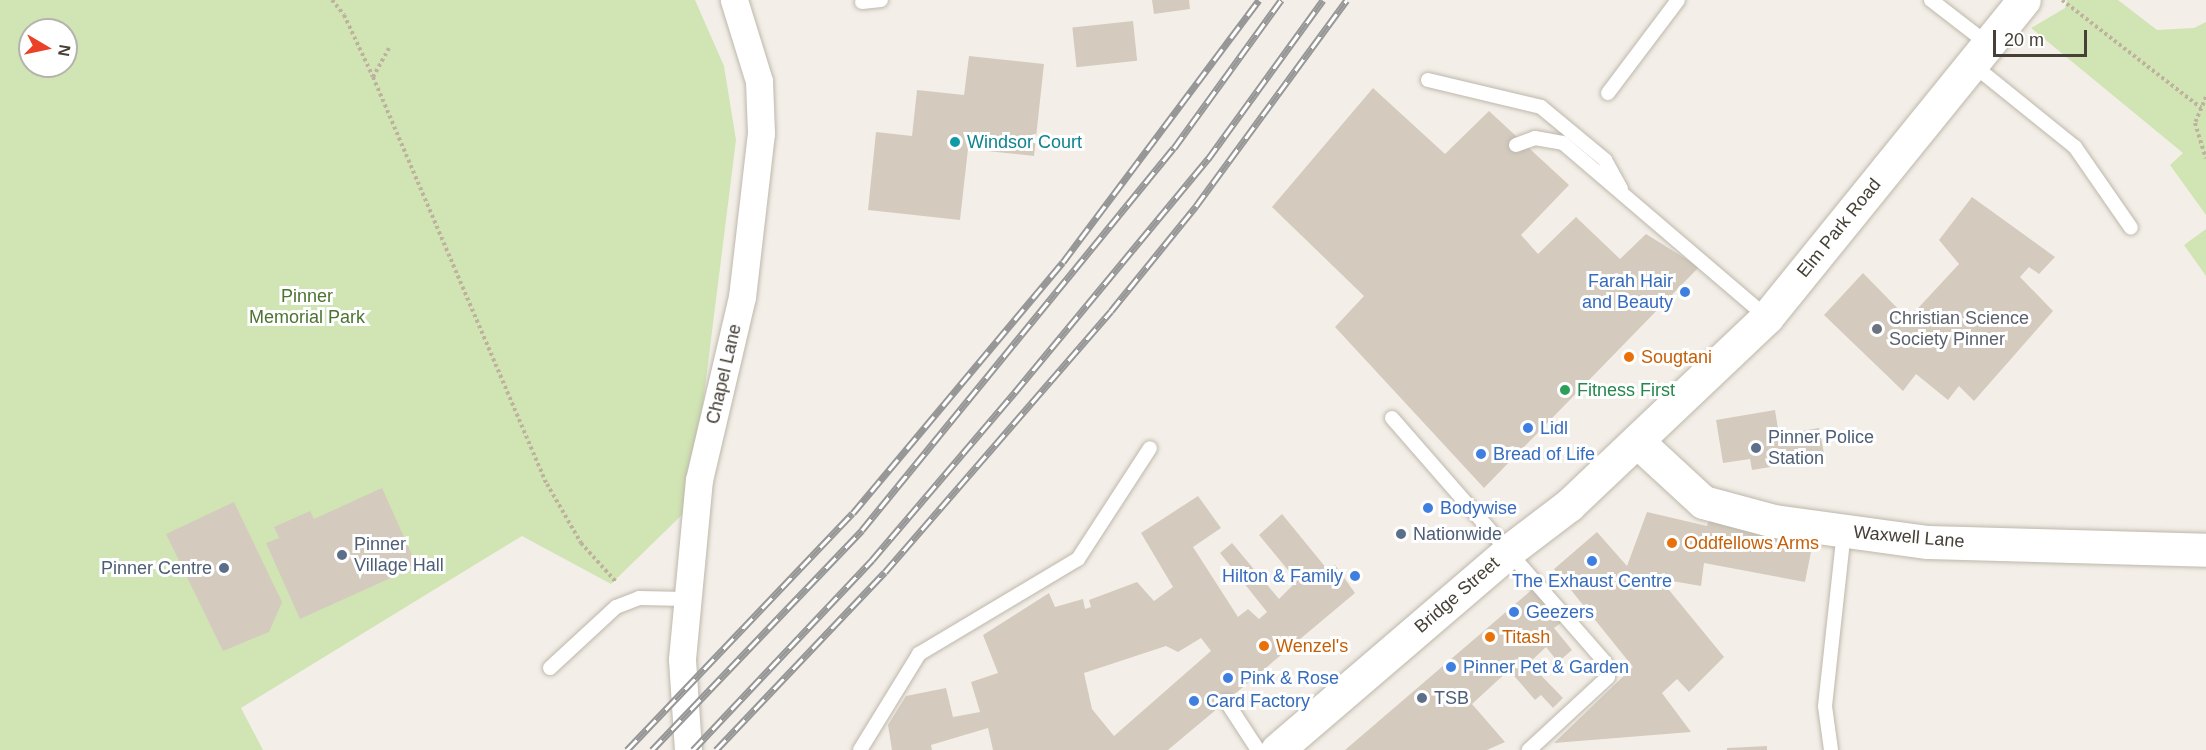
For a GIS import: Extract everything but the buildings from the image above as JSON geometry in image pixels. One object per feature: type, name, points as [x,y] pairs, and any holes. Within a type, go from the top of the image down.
[{"type":"street","name":"Chapel Lane","points":[[688,750],[682,659],[699,480],[742,297],[761,133],[759,81],[734,0]]},
{"type":"street","name":"Elm Park Road","points":[[1638,442],[1767,317],[2024,0]]},
{"type":"street","name":"Waxwell Lane","points":[[1638,442],[1703,502],[1774,521],[1928,542],[2206,550]]},
{"type":"street","name":"Bridge Street","points":[[1277,750],[1510,550],[1569,505],[1638,442]]},
{"type":"lane","points":[[862,2],[880,0]]},
{"type":"lane","points":[[1608,93],[1677,0]]},
{"type":"lane","points":[[1931,0],[1980,54],[2075,147],[2131,228]]},
{"type":"lane","points":[[1428,80],[1541,107],[1605,160],[1625,196]]},
{"type":"lane","points":[[1516,145],[1535,138],[1563,143],[1767,317]]},
{"type":"lane","points":[[1392,418],[1510,550],[1605,662],[1608,677],[1529,750]]},
{"type":"lane","points":[[860,750],[919,654],[1078,559],[1150,448]]},
{"type":"lane","points":[[1831,750],[1825,706],[1844,531]]},
{"type":"lane","points":[[550,668],[616,607],[633,600],[686,599]]},
{"type":"lane","points":[[1227,701],[1258,750]]},
{"type":"path","points":[[332,0],[344,15],[373,77],[546,484],[581,543],[633,600]]},
{"type":"path","points":[[2062,0],[2201,108]]},
{"type":"path","points":[[373,77],[389,48]]},
{"type":"path","points":[[2206,97],[2195,123],[2206,158]]},
{"type":"green space","name":"Pinner Memorial Park","points":[[0,0],[695,0],[724,66],[736,140],[690,507],[611,584],[522,536],[241,708],[263,750],[0,750]]},
{"type":"green space","points":[[2067,0],[2118,0],[2157,30],[2194,28],[2206,22],[2206,215],[2170,165],[2183,153],[2031,28],[2065,8]]},
{"type":"green space","points":[[2206,229],[2206,276],[2184,245]]},
{"type":"railway","points":[[627,750],[853,513],[1063,262],[1259,0]]},
{"type":"railway","points":[[652,750],[862,530],[1174,148],[1281,0]]},
{"type":"railway","points":[[693,750],[872,560],[1015,392],[1208,159],[1323,0]]},
{"type":"railway","points":[[716,750],[885,572],[1111,311],[1196,206],[1347,0]]},
{"type":"place","name":"Windsor Court","points":[[955,142]]},
{"type":"place","name":"Farah Hair and Beauty","points":[[1685,292]]},
{"type":"place","name":"Christian Science Society Pinner","points":[[1877,329]]},
{"type":"place","name":"Sougtani","points":[[1629,357]]},
{"type":"place","name":"Fitness First","points":[[1565,390]]},
{"type":"place","name":"Lidl","points":[[1528,428]]},
{"type":"place","name":"Pinner Police Station","points":[[1756,448]]},
{"type":"place","name":"Bread of Life","points":[[1481,454]]},
{"type":"place","name":"Bodywise","points":[[1428,508]]},
{"type":"place","name":"Nationwide","points":[[1401,534]]},
{"type":"place","name":"Oddfellows Arms","points":[[1672,543]]},
{"type":"place","name":"Pinner Village Hall","points":[[342,555]]},
{"type":"place","name":"The Exhaust Centre","points":[[1592,561]]},
{"type":"place","name":"Pinner Centre","points":[[224,568]]},
{"type":"place","name":"Hilton & Family","points":[[1355,576]]},
{"type":"place","name":"Geezers","points":[[1514,612]]},
{"type":"place","name":"Titash","points":[[1490,637]]},
{"type":"place","name":"Wenzel's","points":[[1264,646]]},
{"type":"place","name":"Pinner Pet & Garden","points":[[1451,667]]},
{"type":"place","name":"Pink & Rose","points":[[1228,678]]},
{"type":"place","name":"TSB","points":[[1422,698]]},
{"type":"place","name":"Card Factory","points":[[1194,701]]}]
